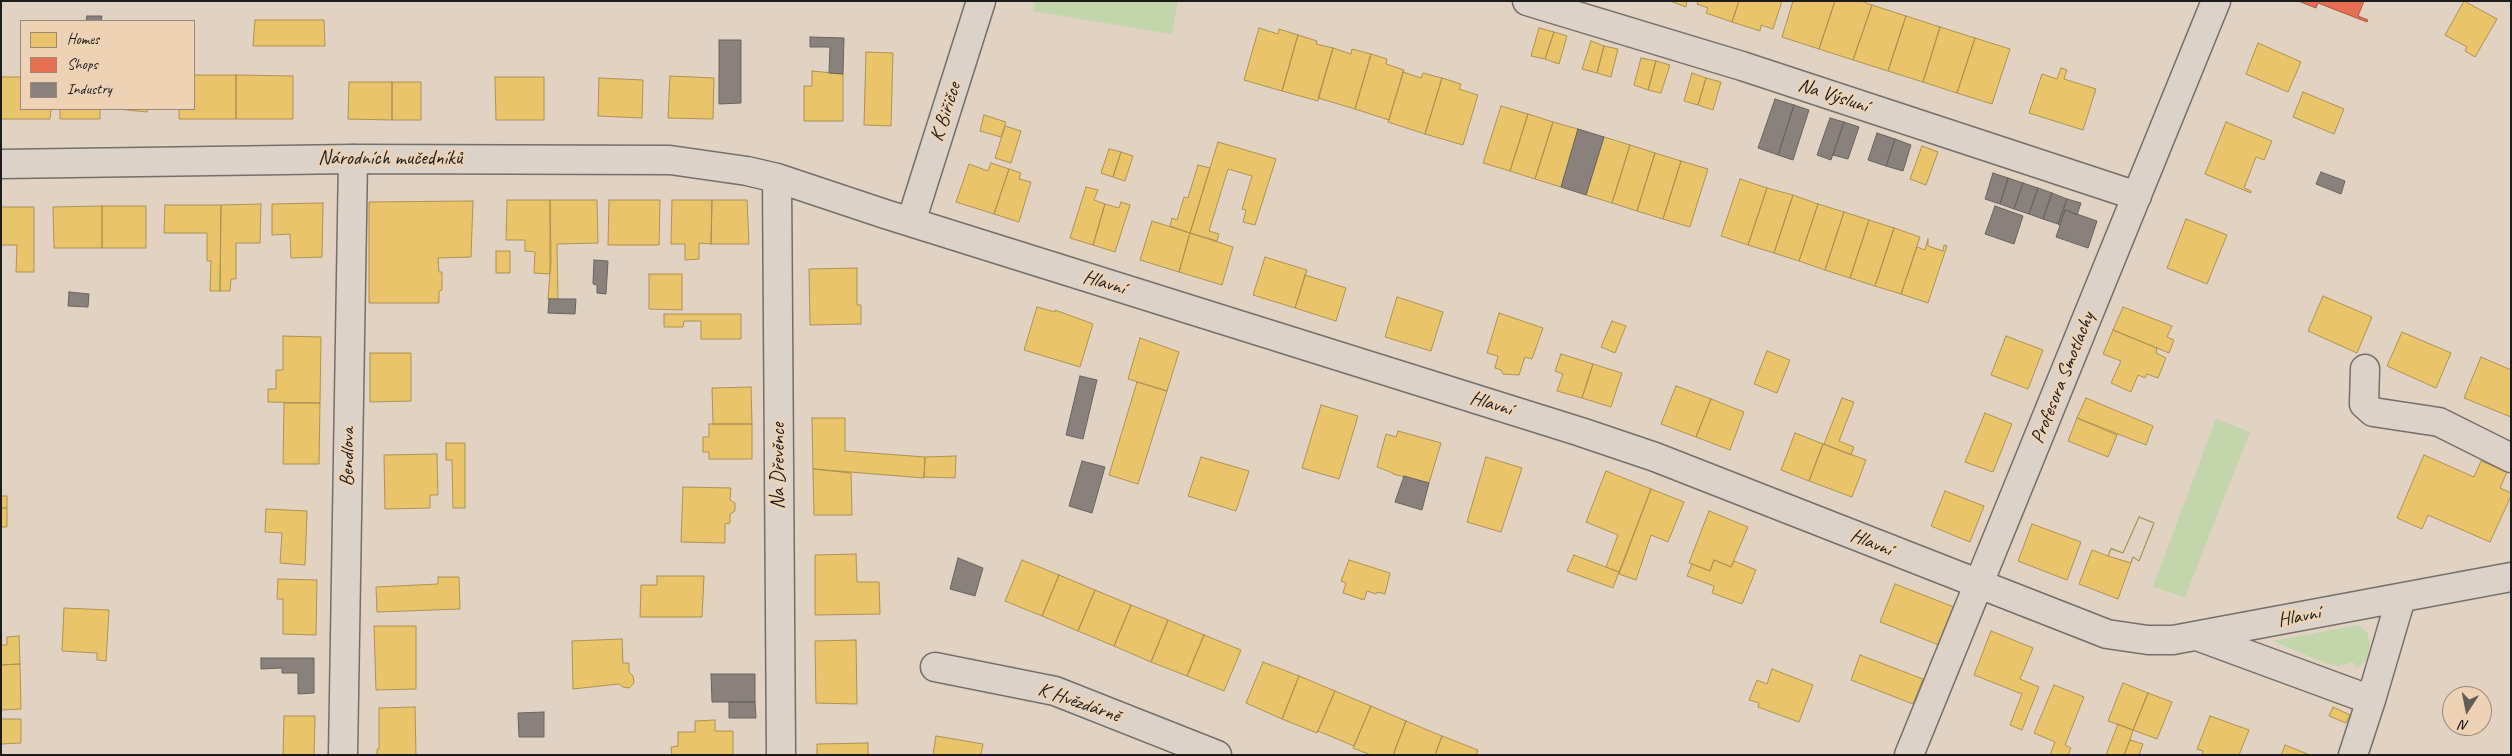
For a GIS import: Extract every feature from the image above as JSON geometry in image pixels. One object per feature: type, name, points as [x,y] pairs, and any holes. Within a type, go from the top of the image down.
[{"type":"street","name":"K Biřičce","points":[[911,222],[981,1]]},
{"type":"street","name":"Na Výsluní","points":[[1527,1],[1742,66],[2137,196]]},
{"type":"street","name":"Profesora Smotlachy","points":[[1909,755],[2216,1]]},
{"type":"street","name":"Národních mučedníků","points":[[1,164],[353,159],[670,160],[732,168],[777,178]]},
{"type":"street","name":"Bendlova","points":[[344,755],[353,159]]},
{"type":"street","name":"Hlavní","points":[[777,178],[911,222],[1581,432],[1655,458],[2107,634],[2148,640],[2196,636],[2511,577]]},
{"type":"street","name":"Na Dřevěnce","points":[[777,178],[781,755]]},
{"type":"street","points":[[2365,369],[2364,404],[2373,412],[2439,422],[2511,458]]},
{"type":"street","points":[[2352,755],[2371,700],[2401,598]]},
{"type":"street","name":"Hlavní","points":[[2196,636],[2371,700]]},
{"type":"street","name":"K Hvězdárně","points":[[935,667],[1055,691],[1217,755]]},
{"type":"green space","points":[[1035,1],[1178,1],[1172,34],[1033,11]]},
{"type":"green space","points":[[2216,419],[2250,432],[2185,597],[2153,587]]},
{"type":"green space","points":[[2358,625],[2367,632],[2370,647],[2366,660],[2357,669],[2353,662],[2339,666],[2325,663],[2273,641]]},
{"type":"building: Homes","points":[[1670,1],[1687,1],[1686,7]]},
{"type":"building: Homes","points":[[1698,1],[1739,1],[1732,22],[1706,13],[1708,8],[1697,4]]},
{"type":"building: Homes","points":[[1739,1],[1782,1],[1773,29],[1761,25],[1760,31],[1732,22]]},
{"type":"building: Homes","points":[[1793,1],[1835,1],[1819,49],[1782,37]]},
{"type":"building: Homes","points":[[1835,1],[1861,1],[1872,5],[1853,60],[1819,49]]},
{"type":"building: Homes","points":[[2464,1],[2497,19],[2475,57],[2465,51],[2467,47],[2445,35]]},
{"type":"building: Homes","points":[[1872,5],[1906,16],[1888,71],[1853,60]]},
{"type":"building: Homes","points":[[1906,16],[1940,27],[1923,82],[1888,71]]},
{"type":"building: Homes","points":[[255,20],[324,20],[325,46],[253,46]]},
{"type":"building: Homes","points":[[1940,27],[1975,38],[1957,93],[1923,82]]},
{"type":"building: Homes","points":[[1259,28],[1278,34],[1279,29],[1298,35],[1282,91],[1244,80]]},
{"type":"building: Homes","points":[[1539,28],[1554,32],[1545,59],[1531,56]]},
{"type":"building: Homes","points":[[1554,32],[1567,36],[1559,64],[1545,59]]},
{"type":"building: Homes","points":[[1298,35],[1317,41],[1316,44],[1333,48],[1318,101],[1282,91]]},
{"type":"building: Homes","points":[[1975,38],[2010,49],[1992,104],[1957,93]]},
{"type":"building: Homes","points":[[1591,41],[1604,46],[1597,73],[1582,69]]},
{"type":"building: Homes","points":[[2258,43],[2301,62],[2288,92],[2246,74]]},
{"type":"building: Homes","points":[[1604,46],[1618,49],[1611,77],[1597,73]]},
{"type":"building: Homes","points":[[1333,48],[1351,54],[1352,49],[1371,54],[1355,109],[1318,98]]},
{"type":"building: Homes","points":[[866,52],[893,53],[891,126],[864,125]]},
{"type":"building: Homes","points":[[1371,54],[1387,59],[1386,64],[1404,70],[1389,120],[1355,109]]},
{"type":"building: Homes","points":[[1641,58],[1656,61],[1648,90],[1634,85]]},
{"type":"building: Homes","points":[[1656,61],[1670,65],[1661,93],[1648,90]]},
{"type":"building: Homes","points":[[2061,68],[2067,70],[2064,79],[2096,89],[2083,130],[2029,113],[2042,74],[2057,79]]},
{"type":"building: Homes","points":[[812,71],[843,74],[843,121],[804,121],[804,86],[812,86]]},
{"type":"building: Homes","points":[[1403,72],[1421,78],[1423,73],[1442,78],[1425,134],[1388,122]]},
{"type":"building: Homes","points":[[1692,73],[1706,78],[1698,105],[1684,101]]},
{"type":"building: Homes","points":[[195,75],[236,75],[236,119],[179,119],[179,110],[195,110]]},
{"type":"building: Homes","points":[[236,75],[293,76],[293,119],[236,119]]},
{"type":"building: Homes","points":[[670,76],[714,78],[713,119],[668,118]]},
{"type":"building: Homes","points":[[1,77],[20,77],[20,110],[51,110],[50,119],[1,119]]},
{"type":"building: Homes","points":[[495,77],[544,77],[544,120],[496,120]]},
{"type":"building: Homes","points":[[599,78],[643,80],[642,118],[598,116]]},
{"type":"building: Homes","points":[[1442,78],[1461,84],[1459,89],[1478,95],[1463,145],[1425,134]]},
{"type":"building: Homes","points":[[1706,78],[1721,82],[1713,110],[1698,105]]},
{"type":"building: Homes","points":[[349,82],[392,82],[392,120],[348,119]]},
{"type":"building: Homes","points":[[392,82],[421,82],[421,120],[392,120]]},
{"type":"building: Homes","points":[[2303,92],[2344,109],[2334,134],[2293,117]]},
{"type":"building: Homes","points":[[1501,106],[1528,114],[1510,171],[1483,163]]},
{"type":"building: Homes","points":[[60,110],[100,110],[100,119],[60,119]]},
{"type":"building: Homes","points":[[127,110],[148,110],[147,112]]},
{"type":"building: Homes","points":[[1528,114],[1553,122],[1535,179],[1510,171]]},
{"type":"building: Homes","points":[[984,115],[1006,122],[1001,137],[980,131]]},
{"type":"building: Homes","points":[[1553,122],[1578,129],[1561,187],[1535,179]]},
{"type":"building: Homes","points":[[2226,122],[2272,141],[2264,160],[2256,157],[2244,188],[2251,191],[2251,193],[2205,174]]},
{"type":"building: Homes","points":[[1005,126],[1021,131],[1011,163],[995,158]]},
{"type":"building: Homes","points":[[1604,137],[1630,145],[1612,203],[1586,195]]},
{"type":"building: Homes","points":[[1218,142],[1276,159],[1255,225],[1243,222],[1246,210],[1242,209],[1252,176],[1228,169],[1209,231],[1219,234],[1217,241],[1190,233]]},
{"type":"building: Homes","points":[[1630,145],[1655,153],[1637,211],[1612,203]]},
{"type":"building: Homes","points":[[1922,146],[1938,152],[1926,185],[1910,179]]},
{"type":"building: Homes","points":[[1109,149],[1121,152],[1113,177],[1101,173]]},
{"type":"building: Homes","points":[[1121,152],[1133,156],[1125,181],[1113,177]]},
{"type":"building: Homes","points":[[1655,153],[1681,161],[1663,219],[1637,211]]},
{"type":"building: Homes","points":[[1681,161],[1708,169],[1690,227],[1663,219]]},
{"type":"building: Homes","points":[[991,163],[1009,169],[994,214],[956,202],[969,164],[988,171]]},
{"type":"building: Homes","points":[[1198,165],[1210,168],[1190,233],[1170,226],[1172,218],[1177,220],[1184,197],[1188,198]]},
{"type":"building: Homes","points":[[1009,169],[1021,173],[1019,179],[1031,182],[1019,222],[994,214]]},
{"type":"building: Homes","points":[[1740,179],[1767,188],[1748,245],[1721,236]]},
{"type":"building: Homes","points":[[1086,187],[1098,190],[1094,200],[1105,204],[1093,245],[1070,238]]},
{"type":"building: Homes","points":[[1767,188],[1793,195],[1774,253],[1748,245]]},
{"type":"building: Homes","points":[[1793,195],[1818,204],[1799,261],[1774,253]]},
{"type":"building: Homes","points":[[507,200],[550,200],[550,274],[534,273],[535,252],[525,251],[525,240],[506,240]]},
{"type":"building: Homes","points":[[550,200],[597,200],[598,243],[557,244],[558,299],[548,299],[551,261]]},
{"type":"building: Homes","points":[[609,200],[660,200],[659,245],[608,245]]},
{"type":"building: Homes","points":[[672,200],[712,200],[711,244],[699,243],[699,259],[685,260],[685,244],[671,244]]},
{"type":"building: Homes","points":[[712,200],[747,200],[749,244],[711,244]]},
{"type":"building: Homes","points":[[473,201],[471,257],[438,258],[439,272],[442,272],[442,290],[439,291],[439,303],[369,303],[369,202]]},
{"type":"building: Homes","points":[[1121,202],[1130,205],[1115,252],[1093,245],[1105,204],[1119,208]]},
{"type":"building: Homes","points":[[323,203],[322,257],[291,258],[290,234],[272,235],[272,204]]},
{"type":"building: Homes","points":[[261,204],[260,243],[236,243],[236,279],[231,279],[230,291],[220,291],[221,205]]},
{"type":"building: Homes","points":[[1818,204],[1844,212],[1825,270],[1799,261]]},
{"type":"building: Homes","points":[[165,205],[221,205],[220,291],[210,291],[211,261],[207,261],[207,233],[164,233]]},
{"type":"building: Homes","points":[[102,206],[102,248],[54,248],[53,207]]},
{"type":"building: Homes","points":[[102,206],[146,206],[146,248],[102,248]]},
{"type":"building: Homes","points":[[1,207],[34,207],[34,272],[16,272],[17,245],[1,245]]},
{"type":"building: Homes","points":[[1844,212],[1869,220],[1850,278],[1825,270]]},
{"type":"building: Homes","points":[[2186,219],[2227,235],[2207,284],[2167,268]]},
{"type":"building: Homes","points":[[1869,220],[1894,228],[1875,286],[1850,278]]},
{"type":"building: Homes","points":[[1152,221],[1190,233],[1179,272],[1140,260]]},
{"type":"building: Homes","points":[[1894,228],[1920,237],[1901,294],[1875,286]]},
{"type":"building: Homes","points":[[1190,233],[1233,247],[1222,285],[1179,272]]},
{"type":"building: Homes","points":[[1928,239],[1928,246],[1943,251],[1944,245],[1947,246],[1928,303],[1901,294],[1917,247],[1925,250]]},
{"type":"building: Homes","points":[[496,251],[510,251],[510,273],[496,273]]},
{"type":"building: Homes","points":[[1265,257],[1307,270],[1295,308],[1253,295]]},
{"type":"building: Homes","points":[[857,268],[857,305],[861,305],[861,324],[810,325],[809,269]]},
{"type":"building: Homes","points":[[649,274],[682,274],[682,310],[649,309]]},
{"type":"building: Homes","points":[[1305,275],[1346,288],[1336,321],[1295,308]]},
{"type":"building: Homes","points":[[2323,296],[2372,317],[2357,353],[2308,331]]},
{"type":"building: Homes","points":[[1397,297],[1443,312],[1431,351],[1385,337]]},
{"type":"building: Homes","points":[[1037,307],[1055,312],[1055,310],[1093,324],[1080,367],[1024,350]]},
{"type":"building: Homes","points":[[2123,307],[2172,326],[2167,337],[2174,340],[2169,353],[2113,330]]},
{"type":"building: Homes","points":[[1499,313],[1543,328],[1532,359],[1525,357],[1519,375],[1503,374],[1501,370],[1495,368],[1498,356],[1487,353]]},
{"type":"building: Homes","points":[[664,314],[741,314],[741,339],[701,339],[701,321],[684,321],[683,327],[664,327]]},
{"type":"building: Homes","points":[[1612,321],[1626,326],[1615,353],[1601,347]]},
{"type":"building: Homes","points":[[2113,330],[2157,348],[2156,353],[2166,358],[2158,378],[2147,374],[2145,378],[2138,375],[2131,392],[2111,383],[2121,361],[2103,354]]},
{"type":"building: Homes","points":[[2402,332],[2451,353],[2436,388],[2387,366]]},
{"type":"building: Homes","points":[[283,336],[321,337],[320,403],[268,402],[268,389],[276,389],[276,370],[283,370]]},
{"type":"building: Homes","points":[[2006,336],[2043,350],[2028,389],[1991,375]]},
{"type":"building: Homes","points":[[1140,338],[1179,352],[1167,391],[1128,379]]},
{"type":"building: Homes","points":[[1767,351],[1790,360],[1777,393],[1754,384]]},
{"type":"building: Homes","points":[[370,353],[411,353],[411,401],[370,402]]},
{"type":"building: Homes","points":[[1561,354],[1593,364],[1582,398],[1557,391],[1563,374],[1555,371]]},
{"type":"building: Homes","points":[[2481,357],[2511,370],[2511,417],[2464,398]]},
{"type":"building: Homes","points":[[1593,364],[1622,373],[1611,407],[1582,398]]},
{"type":"building: Homes","points":[[1137,382],[1167,391],[1138,484],[1109,475]]},
{"type":"building: Homes","points":[[1676,386],[1711,399],[1696,437],[1661,424]]},
{"type":"building: Homes","points":[[751,387],[752,424],[713,424],[712,388]]},
{"type":"building: Homes","points":[[1842,398],[1854,402],[1839,441],[1854,447],[1851,455],[1824,444]]},
{"type":"building: Homes","points":[[2086,398],[2153,426],[2146,445],[2077,418]]},
{"type":"building: Homes","points":[[1711,399],[1744,412],[1730,450],[1696,437]]},
{"type":"building: Homes","points":[[284,403],[320,403],[319,464],[283,464]]},
{"type":"building: Homes","points":[[1321,405],[1358,416],[1339,479],[1302,468]]},
{"type":"building: Homes","points":[[1985,413],[2012,424],[1993,472],[1965,462]]},
{"type":"building: Homes","points":[[812,418],[845,418],[845,451],[925,457],[924,478],[813,469]]},
{"type":"building: Homes","points":[[2077,418],[2117,435],[2108,457],[2068,441]]},
{"type":"building: Homes","points":[[709,424],[752,424],[752,459],[709,459],[709,452],[703,452],[703,437],[709,437]]},
{"type":"building: Homes","points":[[1398,431],[1441,443],[1429,483],[1393,474],[1377,467],[1386,434],[1396,437]]},
{"type":"building: Homes","points":[[1795,433],[1823,444],[1809,481],[1781,470]]},
{"type":"building: Homes","points":[[446,443],[465,443],[465,508],[453,508],[452,460],[446,460]]},
{"type":"building: Homes","points":[[1823,444],[1866,460],[1852,497],[1809,481]]},
{"type":"building: Homes","points":[[437,454],[438,495],[430,495],[430,508],[385,509],[384,455]]},
{"type":"building: Homes","points":[[2424,455],[2474,477],[2481,461],[2507,472],[2500,488],[2511,493],[2511,496],[2490,542],[2428,515],[2422,529],[2397,518]]},
{"type":"building: Homes","points":[[956,456],[955,478],[924,477],[925,457]]},
{"type":"building: Homes","points":[[1201,457],[1249,471],[1236,511],[1188,496]]},
{"type":"building: Homes","points":[[1486,457],[1522,468],[1501,532],[1467,522]]},
{"type":"building: Homes","points":[[813,469],[851,473],[852,515],[814,515]]},
{"type":"building: Homes","points":[[1606,471],[1651,489],[1619,572],[1606,567],[1618,535],[1586,522]]},
{"type":"building: Homes","points":[[683,487],[731,488],[730,500],[735,503],[735,511],[730,514],[730,523],[725,524],[725,543],[681,542]]},
{"type":"building: Homes","points":[[1651,489],[1684,502],[1668,542],[1651,535],[1636,580],[1619,574]]},
{"type":"building: Homes","points":[[1945,491],[1984,506],[1970,542],[1931,526]]},
{"type":"building: Homes","points":[[1,496],[7,496],[7,508],[1,508]]},
{"type":"building: Homes","points":[[1,508],[7,508],[7,527],[1,527]]},
{"type":"building: Homes","points":[[266,509],[307,511],[305,565],[280,563],[282,533],[265,532]]},
{"type":"building: Homes","points":[[1709,511],[1748,527],[1731,567],[1714,560],[1710,571],[1689,563]]},
{"type":"building: Homes","points":[[2139,517],[2154,523],[2139,561],[2133,557],[2118,599],[2079,584],[2092,550],[2108,556],[2111,549],[2123,553]]},
{"type":"building: Homes","points":[[2139,517],[2154,523],[2139,561],[2133,557],[2131,563],[2108,556],[2111,548],[2123,553]]},
{"type":"building: Homes","points":[[2032,524],[2081,542],[2067,580],[2018,561]]},
{"type":"building: Homes","points":[[856,554],[857,582],[879,582],[880,614],[815,615],[815,555]]},
{"type":"building: Homes","points":[[1574,555],[1619,572],[1613,588],[1567,571]]},
{"type":"building: Homes","points":[[1022,560],[1059,575],[1042,616],[1005,601]]},
{"type":"building: Homes","points":[[1349,560],[1390,573],[1385,594],[1367,591],[1364,600],[1343,593],[1346,583],[1341,581]]},
{"type":"building: Homes","points":[[1714,560],[1731,567],[1734,561],[1756,570],[1742,604],[1712,593],[1714,586],[1687,576],[1692,564],[1710,571]]},
{"type":"building: Homes","points":[[1059,575],[1095,590],[1078,631],[1042,616]]},
{"type":"building: Homes","points":[[657,576],[704,576],[702,617],[640,617],[641,585],[657,585]]},
{"type":"building: Homes","points":[[438,577],[459,577],[460,609],[377,612],[376,587],[438,584]]},
{"type":"building: Homes","points":[[278,579],[317,580],[316,635],[283,634],[283,599],[277,599]]},
{"type":"building: Homes","points":[[1895,584],[1954,607],[1939,645],[1880,622]]},
{"type":"building: Homes","points":[[1095,590],[1131,605],[1114,646],[1078,631]]},
{"type":"building: Homes","points":[[1131,605],[1168,620],[1151,662],[1114,646]]},
{"type":"building: Homes","points":[[64,608],[109,610],[106,661],[97,660],[97,653],[62,651]]},
{"type":"building: Homes","points":[[1168,620],[1204,635],[1187,676],[1151,662]]},
{"type":"building: Homes","points":[[374,626],[416,626],[416,689],[376,690]]},
{"type":"building: Homes","points":[[1991,631],[2033,648],[2020,679],[2039,687],[2022,730],[2010,725],[2022,694],[1974,675]]},
{"type":"building: Homes","points":[[1204,635],[1241,650],[1224,691],[1187,676]]},
{"type":"building: Homes","points":[[19,636],[20,664],[1,665],[1,645],[7,645],[7,637]]},
{"type":"building: Homes","points":[[622,639],[623,663],[629,663],[629,672],[633,676],[634,683],[629,688],[619,684],[573,689],[572,641]]},
{"type":"building: Homes","points":[[856,640],[857,704],[816,703],[815,641]]},
{"type":"building: Homes","points":[[1860,655],[1923,679],[1913,704],[1851,680]]},
{"type":"building: Homes","points":[[1263,662],[1299,676],[1282,719],[1246,703]]},
{"type":"building: Homes","points":[[20,664],[21,709],[1,710],[1,665]]},
{"type":"building: Homes","points":[[1772,669],[1813,685],[1799,722],[1758,707],[1759,703],[1749,700],[1757,680],[1767,684]]},
{"type":"building: Homes","points":[[1299,676],[1335,691],[1317,733],[1282,719]]},
{"type":"building: Homes","points":[[2123,683],[2148,693],[2133,730],[2108,721]]},
{"type":"building: Homes","points":[[2054,685],[2084,697],[2065,745],[2071,748],[2068,755],[2050,755],[2055,742],[2034,733]]},
{"type":"building: Homes","points":[[1335,691],[1371,706],[1354,746],[1318,731]]},
{"type":"building: Homes","points":[[2148,693],[2172,702],[2157,739],[2133,730]]},
{"type":"building: Homes","points":[[1371,706],[1406,721],[1393,755],[1371,755],[1353,748]]},
{"type":"building: Homes","points":[[415,707],[416,755],[377,755],[377,749],[379,749],[379,708]]},
{"type":"building: Homes","points":[[2333,707],[2350,715],[2346,723],[2329,716]]},
{"type":"building: Homes","points":[[284,716],[315,716],[314,755],[283,755]]},
{"type":"building: Homes","points":[[2210,716],[2249,730],[2239,755],[2202,755],[2203,751],[2197,749]]},
{"type":"building: Homes","points":[[1,719],[21,719],[21,743],[1,744]]},
{"type":"building: Homes","points":[[715,720],[715,731],[733,731],[733,755],[672,755],[671,747],[678,746],[678,732],[695,732],[695,721]]},
{"type":"building: Homes","points":[[1406,721],[1442,736],[1435,755],[1393,755]]},
{"type":"building: Homes","points":[[2118,724],[2133,730],[2130,740],[2124,755],[2106,755]]},
{"type":"building: Homes","points":[[936,736],[983,744],[981,755],[933,755]]},
{"type":"building: Homes","points":[[1442,736],[1478,750],[1476,755],[1435,755]]},
{"type":"building: Homes","points":[[2130,740],[2143,744],[2139,755],[2124,755]]},
{"type":"building: Homes","points":[[868,743],[868,755],[817,755],[817,744]]},
{"type":"building: Homes","points":[[2285,745],[2310,755],[2281,755]]},
{"type":"building: Shops","points":[[2298,1],[2364,1],[2358,16],[2368,20],[2367,22],[2318,3],[2316,8]]},
{"type":"building: Industry","points":[[87,16],[102,16],[101,20],[86,20]]},
{"type":"building: Industry","points":[[810,37],[844,38],[843,74],[829,73],[830,47],[810,47]]},
{"type":"building: Industry","points":[[719,40],[741,40],[741,103],[719,104]]},
{"type":"building: Industry","points":[[1775,99],[1794,105],[1778,155],[1758,148]]},
{"type":"building: Industry","points":[[1794,105],[1809,110],[1793,160],[1778,155]]},
{"type":"building: Industry","points":[[1830,118],[1844,122],[1831,160],[1817,155]]},
{"type":"building: Industry","points":[[1844,122],[1859,127],[1848,159],[1833,155]]},
{"type":"building: Industry","points":[[1578,129],[1604,137],[1586,195],[1561,187]]},
{"type":"building: Industry","points":[[1877,133],[1895,139],[1886,166],[1868,160]]},
{"type":"building: Industry","points":[[1895,139],[1911,145],[1903,171],[1886,166]]},
{"type":"building: Industry","points":[[2321,172],[2345,181],[2341,194],[2316,184]]},
{"type":"building: Industry","points":[[1993,173],[2008,178],[2000,204],[1985,199]]},
{"type":"building: Industry","points":[[2008,178],[2023,183],[2014,209],[2000,204]]},
{"type":"building: Industry","points":[[2023,183],[2038,188],[2029,214],[2014,209]]},
{"type":"building: Industry","points":[[2038,188],[2052,193],[2043,219],[2029,214]]},
{"type":"building: Industry","points":[[2052,193],[2067,199],[2058,224],[2043,219]]},
{"type":"building: Industry","points":[[2067,199],[2081,203],[2077,215],[2065,210],[2060,225],[2058,224]]},
{"type":"building: Industry","points":[[1995,206],[2023,216],[2014,244],[1985,234]]},
{"type":"building: Industry","points":[[2065,210],[2097,221],[2088,248],[2056,237]]},
{"type":"building: Industry","points":[[594,260],[608,261],[606,294],[597,293],[597,285],[593,284]]},
{"type":"building: Industry","points":[[69,292],[89,294],[88,307],[68,306]]},
{"type":"building: Industry","points":[[549,299],[576,299],[575,314],[548,313]]},
{"type":"building: Industry","points":[[1080,376],[1097,380],[1083,439],[1066,435]]},
{"type":"building: Industry","points":[[1082,461],[1105,467],[1092,513],[1069,506]]},
{"type":"building: Industry","points":[[1404,476],[1429,483],[1422,510],[1395,502]]},
{"type":"building: Industry","points":[[958,558],[983,568],[975,596],[950,589]]},
{"type":"building: Industry","points":[[261,658],[314,658],[314,693],[298,694],[298,673],[282,673],[282,668],[261,669]]},
{"type":"building: Industry","points":[[711,674],[755,674],[755,702],[712,702]]},
{"type":"building: Industry","points":[[729,702],[755,702],[756,718],[729,718]]},
{"type":"building: Industry","points":[[544,712],[544,737],[519,737],[518,713]]}]
